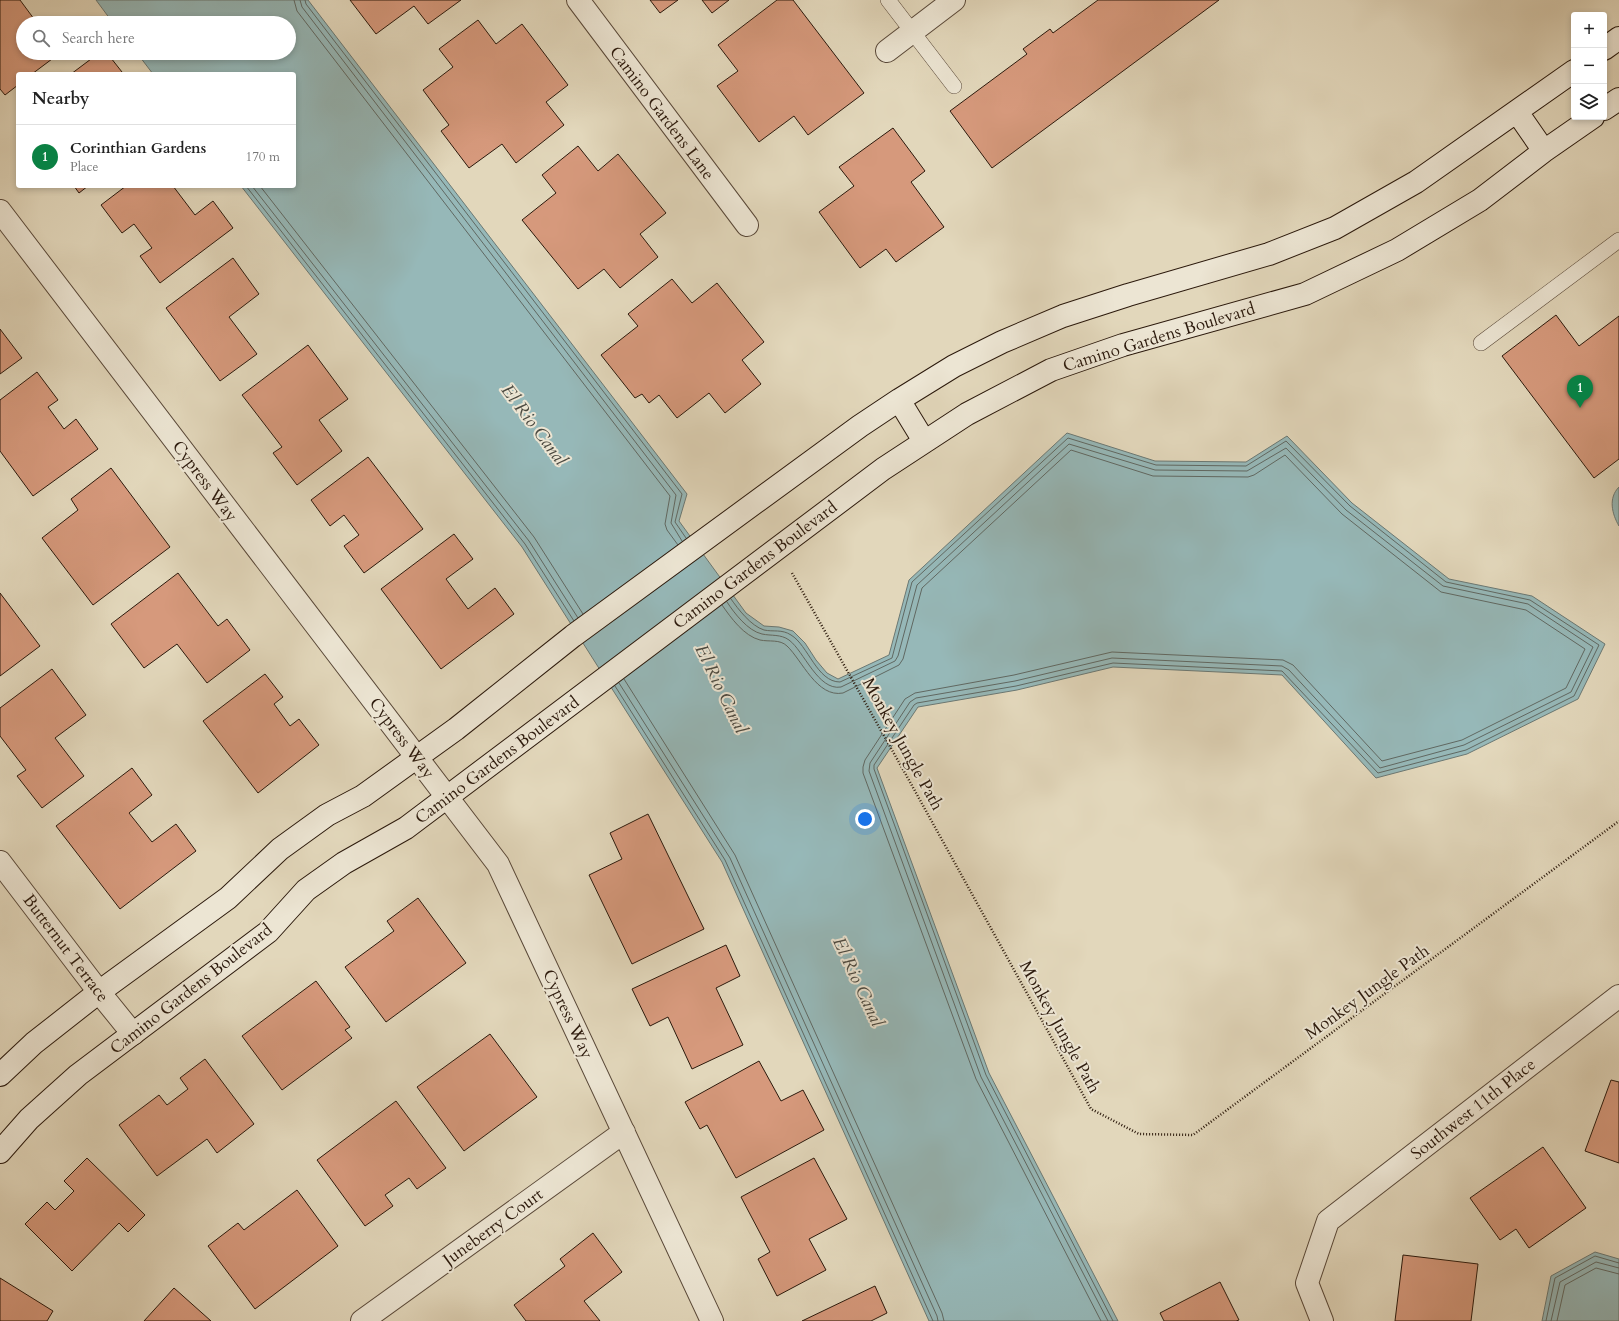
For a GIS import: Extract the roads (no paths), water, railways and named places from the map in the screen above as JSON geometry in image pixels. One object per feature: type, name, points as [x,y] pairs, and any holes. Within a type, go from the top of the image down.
[{"type":"street","name":"Camino Gardens Lane","points":[[578,0],[747,225]]},
{"type":"street","points":[[887,51],[954,0]]},
{"type":"street","points":[[1605,48],[1619,38]]},
{"type":"street","points":[[0,1076],[34,1043],[99,992],[228,898],[280,849],[327,815],[363,796],[456,729],[573,636],[860,426],[899,400],[954,366],[1002,342],[1063,316],[1128,295],[1269,254],[1335,228],[1416,182],[1571,73]]},
{"type":"street","points":[[1607,107],[1619,99]]},
{"type":"street","points":[[1517,112],[1544,151]]},
{"type":"street","name":"Camino Gardens Boulevard","points":[[0,1152],[29,1119],[78,1075],[268,932],[306,890],[344,863],[406,828],[883,469],[924,441],[967,414],[1051,370],[1123,345],[1305,294],[1397,250],[1480,200],[1544,151],[1589,120]]},
{"type":"street","name":"Cypress Way","points":[[0,211],[498,864],[712,1321]]},
{"type":"street","points":[[899,400],[924,441]]},
{"type":"street","name":"Butternut Terrace","points":[[0,862],[99,992],[133,1034]]},
{"type":"street","name":"Southwest 11th Place","points":[[1322,1321],[1308,1283],[1328,1221],[1619,996]]},
{"type":"street","name":"Juneberry Court","points":[[362,1321],[624,1132]]},
{"type":"lane","points":[[888,0],[954,86]]},
{"type":"lane","points":[[1481,343],[1619,240]]},
{"type":"water","name":"El Rio Canal","points":[[96,0],[308,0],[687,494],[679,521],[746,613],[764,626],[779,627],[793,631],[805,643],[827,673],[838,679],[889,655],[909,580],[1067,433],[1155,461],[1246,462],[1287,436],[1352,503],[1449,579],[1532,596],[1605,644],[1578,699],[1467,754],[1376,778],[1282,675],[1113,667],[1017,690],[918,707],[877,768],[989,1073],[1118,1321],[929,1321],[722,862],[522,547],[243,188],[296,188],[296,72],[151,72],[142,60],[296,60],[296,16],[108,16]]},
{"type":"water","points":[[1619,487],[1619,526],[1614,516],[1612,501],[1613,496]]},
{"type":"water","points":[[1595,1252],[1619,1259],[1619,1321],[1542,1321],[1551,1276]]},
{"type":"place","name":"Corinthian Gardens","points":[[1580,408]]}]
